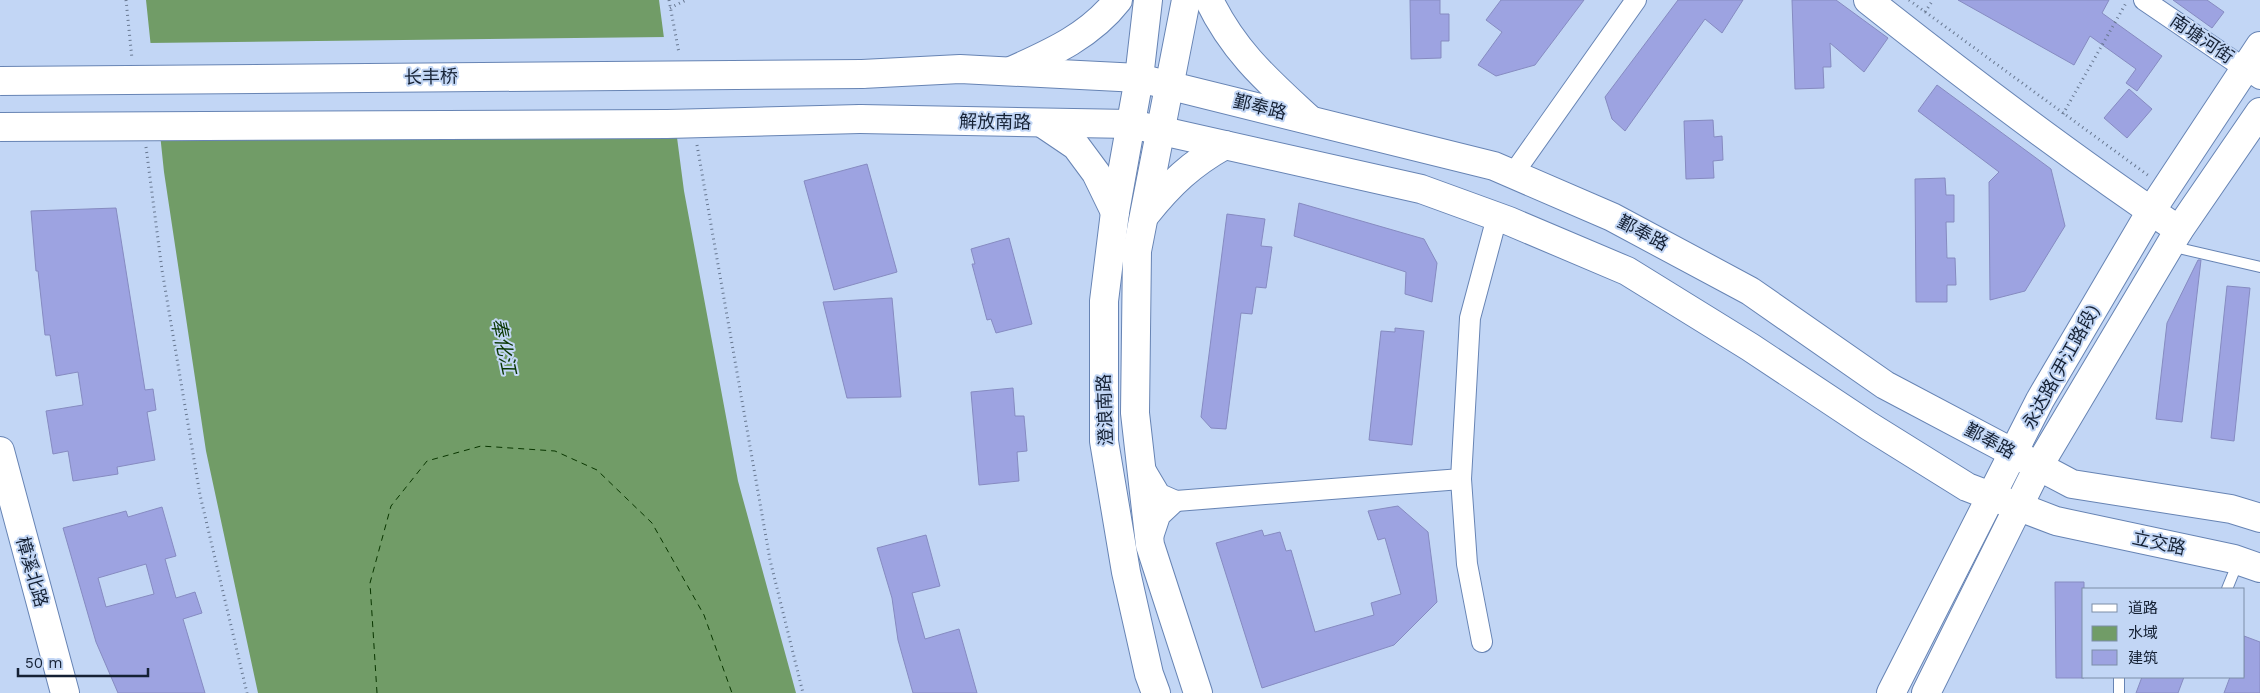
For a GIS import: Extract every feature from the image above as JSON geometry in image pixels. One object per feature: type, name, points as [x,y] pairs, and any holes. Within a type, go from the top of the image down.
[{"type":"main road","points":[[1011,72],[1082,35],[1118,0]]},
{"type":"main road","points":[[1148,0],[1139,78],[1130,124],[1421,189],[1497,217],[1627,271],[1750,347],[1967,487],[2018,506]]},
{"type":"main road","points":[[1162,131],[1186,0]]},
{"type":"main road","points":[[1209,0],[1222,26],[1257,71],[1309,119]]},
{"type":"main road","points":[[1868,0],[1965,77],[2151,211],[2174,238]]},
{"type":"main road","name":"永达路(尹江路段)","points":[[1891,693],[2040,400],[2151,211],[2255,62]]},
{"type":"main road","name":"长丰桥","points":[[0,81],[862,74],[960,69],[1011,72]]},
{"type":"main road","name":"鄞奉路","points":[[1011,72],[1139,78],[1494,166],[1612,216],[1750,291],[1885,385],[2072,484],[2231,509],[2260,518]]},
{"type":"main road","name":"永达路(尹江路段)","points":[[1926,693],[2038,466],[2174,238],[2260,112]]},
{"type":"main road","name":"解放南路","points":[[0,127],[666,124],[860,119],[1130,124]]},
{"type":"main road","points":[[1042,122],[1076,146],[1096,173],[1115,212]]},
{"type":"main road","name":"澄浪南路","points":[[1130,124],[1115,212],[1104,302],[1104,441],[1126,572],[1149,674],[1156,693]]},
{"type":"main road","name":"澄浪南路","points":[[1162,131],[1137,251],[1135,413],[1150,545],[1198,693]]},
{"type":"main road","points":[[1144,217],[1170,185],[1202,158],[1225,146]]},
{"type":"main road","name":"樟溪北路","points":[[0,451],[8,519],[64,693]]},
{"type":"main road","name":"立交路","points":[[2018,506],[2056,521],[2249,564]]},
{"type":"street","points":[[1513,174],[1636,0]]},
{"type":"street","name":"南塘河街","points":[[2144,0],[2255,62]]},
{"type":"street","points":[[1482,642],[1467,564],[1462,479],[1470,318],[1497,217]]},
{"type":"street","points":[[1140,461],[1160,494],[1176,501],[1462,479]]},
{"type":"street","points":[[1150,545],[1160,516],[1176,501]]},
{"type":"lane","points":[[2174,238],[2260,267]]},
{"type":"lane","points":[[2228,588],[2249,564]]},
{"type":"lane","points":[[2119,678],[2120,693]]},
{"type":"path","points":[[126,0],[134,65]]},
{"type":"path","points":[[669,0],[680,56]]},
{"type":"path","points":[[670,8],[686,0]]},
{"type":"path","points":[[1909,0],[2149,176],[2128,196]]},
{"type":"path","points":[[1925,12],[1932,0]]},
{"type":"path","points":[[2063,114],[2127,0]]},
{"type":"path","points":[[144,138],[162,270],[198,486],[247,693]]},
{"type":"path","points":[[696,140],[770,560],[803,693]]},
{"type":"water","name":"奉化江","points":[[146,0],[659,0],[684,191],[738,481],[796,693],[258,693],[206,451],[164,172]]},
{"type":"pier","points":[[666,37],[679,134],[158,141],[148,43]]},
{"type":"building","points":[[1410,0],[1440,0],[1440,14],[1449,14],[1449,41],[1441,41],[1441,58],[1411,59]]},
{"type":"building","points":[[1501,0],[1584,0],[1535,65],[1496,76],[1478,65],[1502,32],[1486,20]]},
{"type":"building","points":[[1678,0],[1743,0],[1722,33],[1705,19],[1625,131],[1612,119],[1605,97]]},
{"type":"building","points":[[1792,0],[1836,0],[1888,38],[1864,72],[1830,43],[1831,67],[1823,67],[1824,88],[1795,89]]},
{"type":"building","points":[[1958,0],[2109,0],[2102,13],[2162,56],[2137,91],[2126,83],[2136,69],[2090,36],[2074,65]]},
{"type":"building","points":[[2173,0],[2207,0],[2224,12],[2212,28]]},
{"type":"building","points":[[1937,85],[2051,169],[2065,226],[2025,291],[1990,300],[1989,182],[1999,172],[1918,111]]},
{"type":"building","points":[[2129,89],[2152,109],[2127,138],[2104,118]]},
{"type":"building","points":[[1713,120],[1714,137],[1722,136],[1723,160],[1713,161],[1714,178],[1686,179],[1684,121]]},
{"type":"building","points":[[867,164],[897,272],[834,290],[804,181]]},
{"type":"building","points":[[1945,178],[1946,195],[1954,195],[1954,222],[1946,222],[1947,258],[1955,258],[1956,285],[1947,285],[1947,302],[1916,302],[1915,179]]},
{"type":"building","points":[[1299,203],[1424,239],[1437,263],[1432,302],[1405,294],[1406,272],[1294,236]]},
{"type":"building","points":[[116,208],[145,390],[153,389],[156,410],[147,412],[155,460],[117,467],[118,474],[73,481],[68,451],[53,454],[46,411],[83,405],[78,372],[56,376],[50,335],[45,335],[38,271],[36,271],[31,211]]},
{"type":"building","points":[[1227,214],[1265,219],[1261,246],[1272,247],[1266,288],[1256,287],[1252,314],[1241,313],[1226,429],[1211,428],[1201,417]]},
{"type":"building","points":[[1009,238],[1032,324],[996,333],[991,319],[987,320],[972,264],[975,264],[971,249]]},
{"type":"building","points":[[2198,260],[2201,260],[2182,422],[2156,419],[2167,323]]},
{"type":"building","points":[[2227,286],[2250,288],[2234,441],[2211,438]]},
{"type":"building","points":[[892,298],[901,397],[847,398],[823,302]]},
{"type":"building","points":[[1395,328],[1424,331],[1412,445],[1369,440],[1381,331],[1395,332]]},
{"type":"building","points":[[1013,388],[1015,416],[1024,416],[1027,451],[1017,452],[1019,481],[979,485],[971,392]]},
{"type":"building","points":[[1398,506],[1428,532],[1437,602],[1394,645],[1262,688],[1216,543],[1262,530],[1264,536],[1280,532],[1286,551],[1291,550],[1315,632],[1374,615],[1371,603],[1401,594],[1385,538],[1378,540],[1368,511]]},
{"type":"building","points":[[162,507],[176,556],[165,559],[176,598],[195,592],[202,613],[183,619],[205,693],[118,693],[96,642],[63,528],[126,511],[128,517]],"holes":[[[146,564],[154,594],[106,607],[98,578]]]},
{"type":"building","points":[[926,535],[940,586],[912,593],[925,639],[959,629],[977,693],[913,693],[898,640],[892,598],[877,548]]},
{"type":"building","points":[[2055,582],[2084,582],[2084,588],[2082,588],[2082,678],[2056,678]]},
{"type":"building","points":[[2245,636],[2260,642],[2260,693],[2224,693],[2230,678],[2245,678]]},
{"type":"building","points":[[2142,678],[2184,678],[2178,693],[2136,693]]},
{"type":"ferry route","points":[[377,693],[370,583],[391,506],[427,461],[481,446],[555,451],[597,470],[652,523],[704,615],[732,693]]}]
